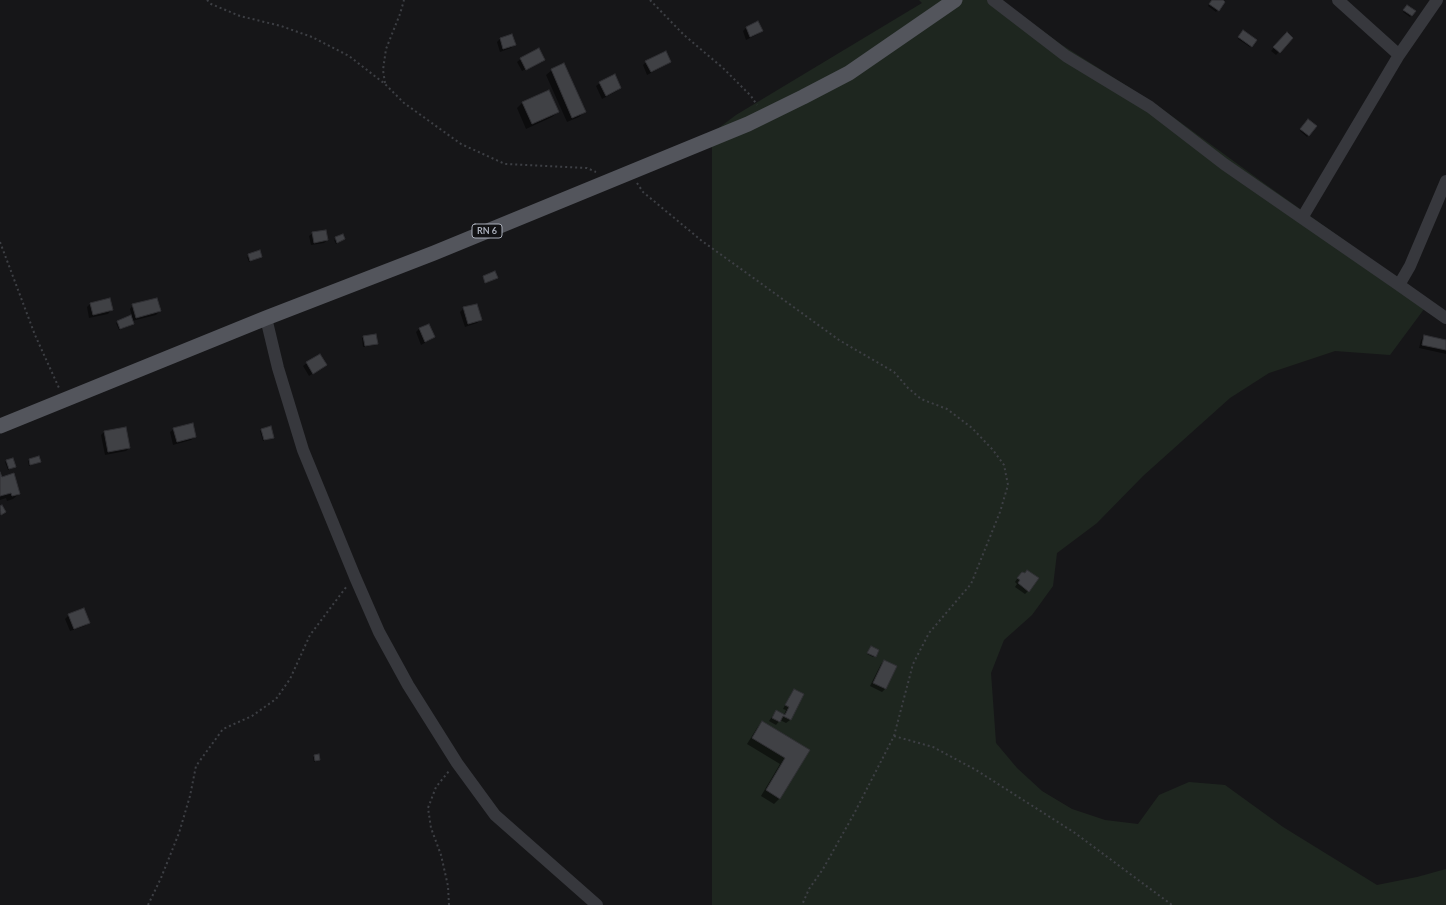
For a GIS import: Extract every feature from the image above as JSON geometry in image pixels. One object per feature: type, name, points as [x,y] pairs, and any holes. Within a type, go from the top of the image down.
[{"type":"main road","name":"RN 6","points":[[0,426],[266,318],[434,253],[629,172],[700,145],[765,116],[849,73],[955,0]]},
{"type":"street","points":[[994,0],[1066,56],[1150,107],[1224,164],[1446,318]]},
{"type":"street","points":[[1338,0],[1399,55]]},
{"type":"street","points":[[1302,218],[1399,55],[1437,0]]},
{"type":"street","points":[[1399,285],[1410,266],[1446,181]]},
{"type":"street","points":[[266,318],[278,368],[303,450],[355,577],[383,639],[408,685],[457,763],[495,815],[598,905]]},
{"type":"path","points":[[207,0],[211,4],[240,16],[281,26],[312,37],[349,56],[385,84],[404,103],[461,144],[505,164],[587,168],[611,180]]},
{"type":"path","points":[[385,84],[383,70],[386,49],[404,0]]},
{"type":"path","points":[[650,0],[684,35],[746,91],[765,116]]},
{"type":"path","points":[[629,172],[643,192],[702,241],[839,340],[894,372],[908,388],[921,399],[947,409],[972,428],[993,450],[1004,465],[1008,485],[1000,512],[971,584],[929,633],[913,664],[894,736],[855,812],[802,905]]},
{"type":"path","points":[[0,242],[35,335],[48,361],[64,400]]},
{"type":"path","points":[[148,905],[161,878],[179,833],[190,796],[196,766],[223,729],[252,716],[276,698],[290,679],[310,635],[355,577]]},
{"type":"path","points":[[894,736],[933,747],[976,770],[1075,832],[1172,905]]},
{"type":"path","points":[[449,905],[448,886],[441,855],[431,828],[428,808],[436,787],[457,763]]},
{"type":"shaded area","points":[[919,0],[1001,0],[1062,45],[1154,103],[1430,301],[1390,355],[1335,351],[1269,373],[1230,398],[1143,476],[1097,523],[1057,553],[1053,586],[1032,615],[1004,640],[991,673],[996,743],[1017,768],[1042,791],[1072,809],[1105,820],[1138,824],[1159,795],[1189,782],[1225,785],[1283,827],[1377,885],[1417,877],[1446,869],[1446,905],[712,905],[712,133],[736,115],[922,3]]},
{"type":"building","points":[[1212,0],[1223,0],[1225,2],[1219,11],[1209,4]]},
{"type":"building","points":[[1407,5],[1416,11],[1412,16],[1403,10]]},
{"type":"building","points":[[758,21],[763,31],[750,37],[746,27]]},
{"type":"building","points":[[1243,30],[1257,40],[1252,47],[1238,37]]},
{"type":"building","points":[[1287,32],[1293,38],[1280,53],[1273,47]]},
{"type":"building","points":[[512,34],[516,45],[503,49],[500,38]]},
{"type":"building","points":[[539,48],[545,60],[526,70],[520,58]]},
{"type":"building","points":[[666,51],[671,62],[651,72],[645,61]]},
{"type":"building","points":[[564,63],[586,112],[572,118],[551,69]]},
{"type":"building","points":[[615,74],[621,88],[606,96],[599,82]]},
{"type":"building","points":[[549,90],[559,112],[532,124],[522,102]]},
{"type":"building","points":[[1308,119],[1317,126],[1309,136],[1300,129]]},
{"type":"building","points":[[326,230],[328,240],[314,243],[312,232]]},
{"type":"building","points":[[343,234],[345,239],[337,243],[335,237]]},
{"type":"building","points":[[260,250],[262,257],[250,261],[248,254]]},
{"type":"building","points":[[495,271],[498,278],[485,283],[483,276]]},
{"type":"building","points":[[110,298],[113,310],[93,315],[90,303]]},
{"type":"building","points":[[157,298],[161,311],[136,318],[132,304]]},
{"type":"building","points":[[477,304],[482,320],[468,324],[463,307]]},
{"type":"building","points":[[131,315],[134,324],[120,329],[117,321]]},
{"type":"building","points":[[429,324],[435,337],[425,342],[419,328]]},
{"type":"building","points":[[376,334],[378,344],[365,346],[363,336]]},
{"type":"building","points":[[1424,335],[1446,340],[1446,350],[1422,345]]},
{"type":"building","points":[[320,354],[327,365],[313,374],[306,362]]},
{"type":"building","points":[[193,423],[196,437],[177,442],[173,428]]},
{"type":"building","points":[[271,426],[274,438],[264,440],[261,429]]},
{"type":"building","points":[[126,427],[130,448],[108,452],[104,431]]},
{"type":"building","points":[[39,456],[41,462],[30,465],[29,459]]},
{"type":"building","points":[[13,458],[16,467],[9,469],[6,460]]},
{"type":"building","points":[[0,472],[2,477],[14,473],[20,494],[12,496],[11,493],[0,496]]},
{"type":"building","points":[[2,505],[6,512],[1,515],[0,506]]},
{"type":"building","points":[[1027,570],[1039,578],[1029,592],[1018,583],[1020,580],[1017,578],[1022,572],[1025,573]]},
{"type":"building","points":[[84,608],[90,623],[74,629],[68,614]]},
{"type":"building","points":[[871,646],[879,650],[876,657],[867,653]]},
{"type":"building","points":[[884,660],[897,666],[886,689],[873,683]]},
{"type":"building","points":[[794,689],[804,694],[791,720],[783,716],[780,722],[772,718],[776,710],[785,715],[789,707],[785,705]]},
{"type":"building","points":[[762,721],[810,750],[780,799],[766,790],[785,758],[752,738]]},
{"type":"building","points":[[319,754],[320,760],[315,761],[314,755]]}]
